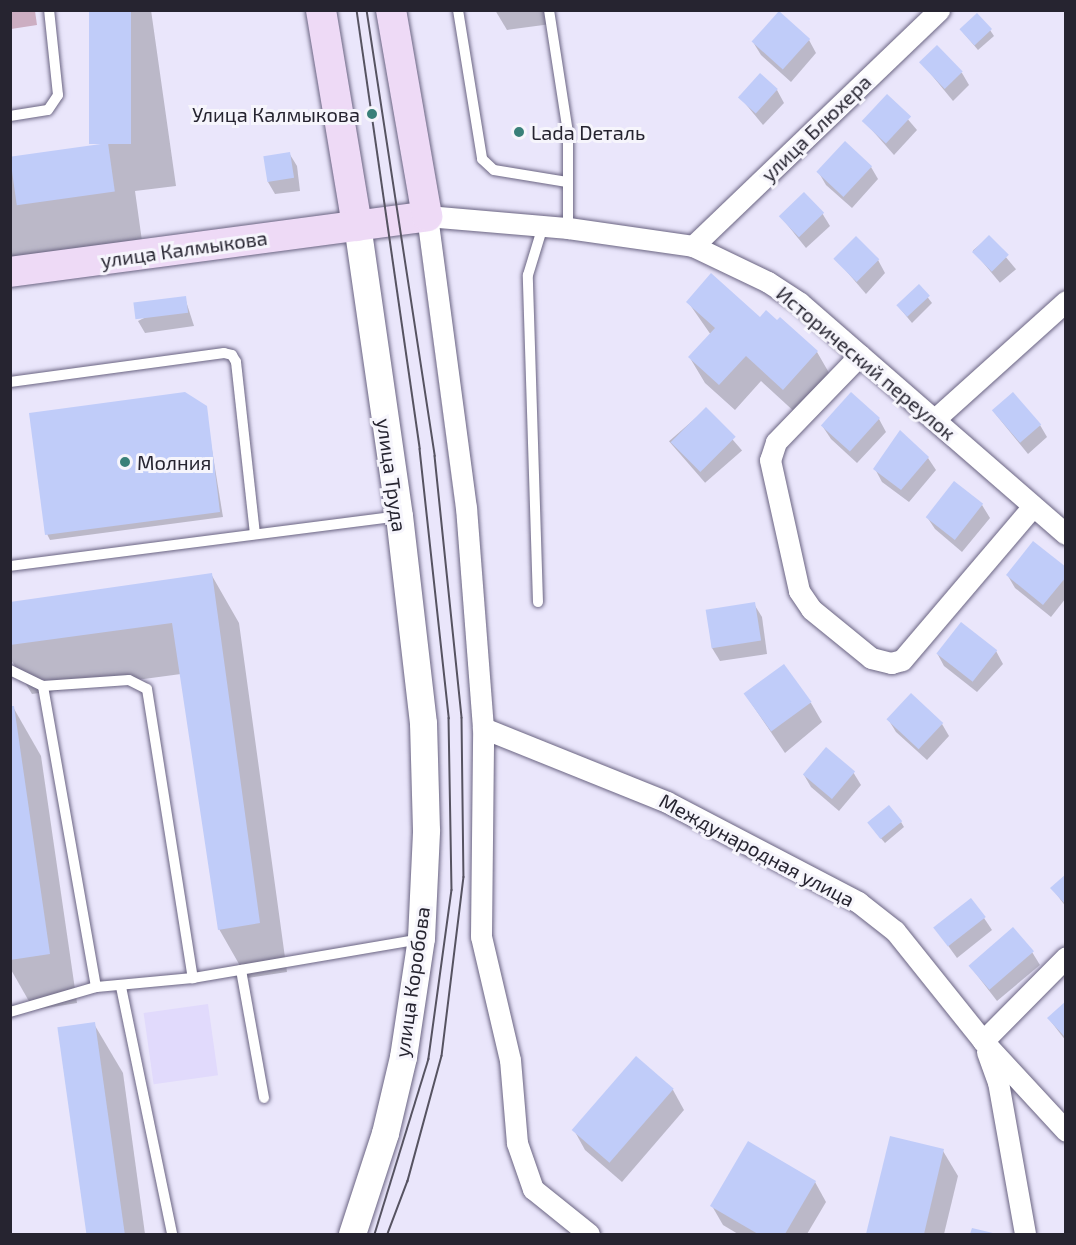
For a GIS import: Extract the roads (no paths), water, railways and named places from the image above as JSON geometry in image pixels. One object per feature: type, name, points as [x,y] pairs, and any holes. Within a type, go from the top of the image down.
[{"type":"main road","name":"улица Труда","points":[[321,10],[357,226]]},
{"type":"main road","points":[[357,226],[427,216],[391,10]]},
{"type":"main road","name":"улица Калмыкова","points":[[10,272],[357,226]]},
{"type":"street","name":"улица Блюхера","points":[[693,246],[939,10]]},
{"type":"street","name":"Исторический переулок","points":[[427,216],[568,228],[693,246],[768,282],[800,303],[1065,534]]},
{"type":"street","points":[[427,216],[466,508],[483,728],[481,936],[510,1060],[518,1143],[533,1189],[589,1234]]},
{"type":"street","name":"улица Труда","points":[[357,226],[399,516],[423,723]]},
{"type":"street","points":[[935,419],[1065,301]]},
{"type":"street","points":[[860,355],[776,442],[770,460],[799,591],[811,609],[871,658],[891,663],[902,660],[1032,507]]},
{"type":"street","name":"улица Коробова","points":[[352,1234],[385,1133],[403,1057],[421,938],[426,830],[423,723]]},
{"type":"street","name":"Международная улица","points":[[483,728],[668,802],[858,902],[895,932],[983,1041],[1065,1131]]},
{"type":"street","points":[[1025,1234],[998,1082],[983,1041],[1065,957]]},
{"type":"lane","points":[[10,116],[48,110],[58,95],[49,10]]},
{"type":"lane","points":[[458,10],[482,159],[494,170],[567,182]]},
{"type":"lane","points":[[549,10],[568,133],[568,228]]},
{"type":"lane","points":[[538,602],[528,275],[543,226]]},
{"type":"lane","points":[[10,382],[225,353],[232,355],[236,362],[255,534]]},
{"type":"lane","points":[[10,566],[399,516]]},
{"type":"lane","points":[[10,670],[43,686],[129,680],[147,689],[193,978]]},
{"type":"lane","points":[[43,686],[96,987]]},
{"type":"lane","points":[[10,1012],[96,987],[122,987],[193,978],[421,938]]},
{"type":"lane","points":[[241,970],[264,1098]]},
{"type":"lane","points":[[122,987],[172,1234]]},
{"type":"tram line","points":[[357,10],[420,449],[449,718],[452,890],[429,1059],[375,1234]]},
{"type":"tram line","points":[[367,10],[435,456],[462,718],[464,877],[442,1056],[408,1181],[388,1234]]},
{"type":"place","name":"Улица Калмыкова","points":[[372,114]]},
{"type":"place","name":"Lada Dеталь","points":[[519,132]]},
{"type":"place","name":"Молния","points":[[125,462]]}]
